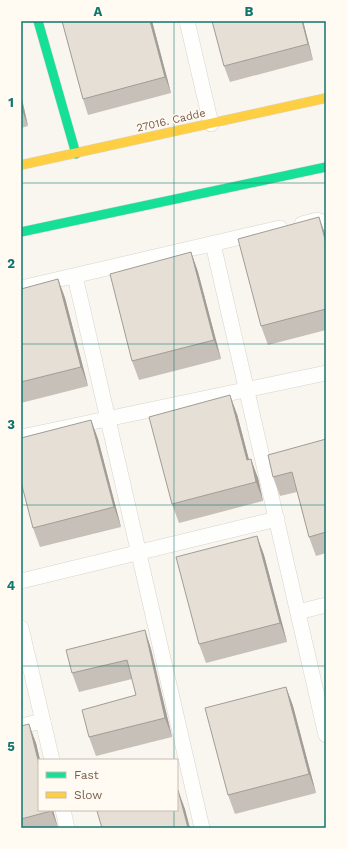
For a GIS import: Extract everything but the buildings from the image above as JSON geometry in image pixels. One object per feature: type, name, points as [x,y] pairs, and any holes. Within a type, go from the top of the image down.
[{"type":"street","points":[[38,21],[76,154]]},
{"type":"street","name":"27016. Cadde","points":[[21,165],[326,98]]},
{"type":"street","points":[[21,232],[326,167]]},
{"type":"lane","points":[[187,21],[211,124]]},
{"type":"lane","points":[[21,288],[317,220],[326,223]]},
{"type":"lane","points":[[213,244],[326,735]]},
{"type":"lane","points":[[75,276],[138,552],[184,781],[202,828]]},
{"type":"lane","points":[[21,437],[326,373]]},
{"type":"lane","points":[[21,581],[277,519]]},
{"type":"lane","points":[[298,612],[326,605]]},
{"type":"lane","points":[[21,628],[52,759]]},
{"type":"lane","points":[[21,726],[43,721]]},
{"type":"lane","points":[[63,811],[67,828]]},
{"type":"traffic: fast","points":[[38,21],[76,154]]},
{"type":"traffic: fast","points":[[21,232],[326,167]]},
{"type":"traffic: slow","points":[[21,165],[326,98]]}]
